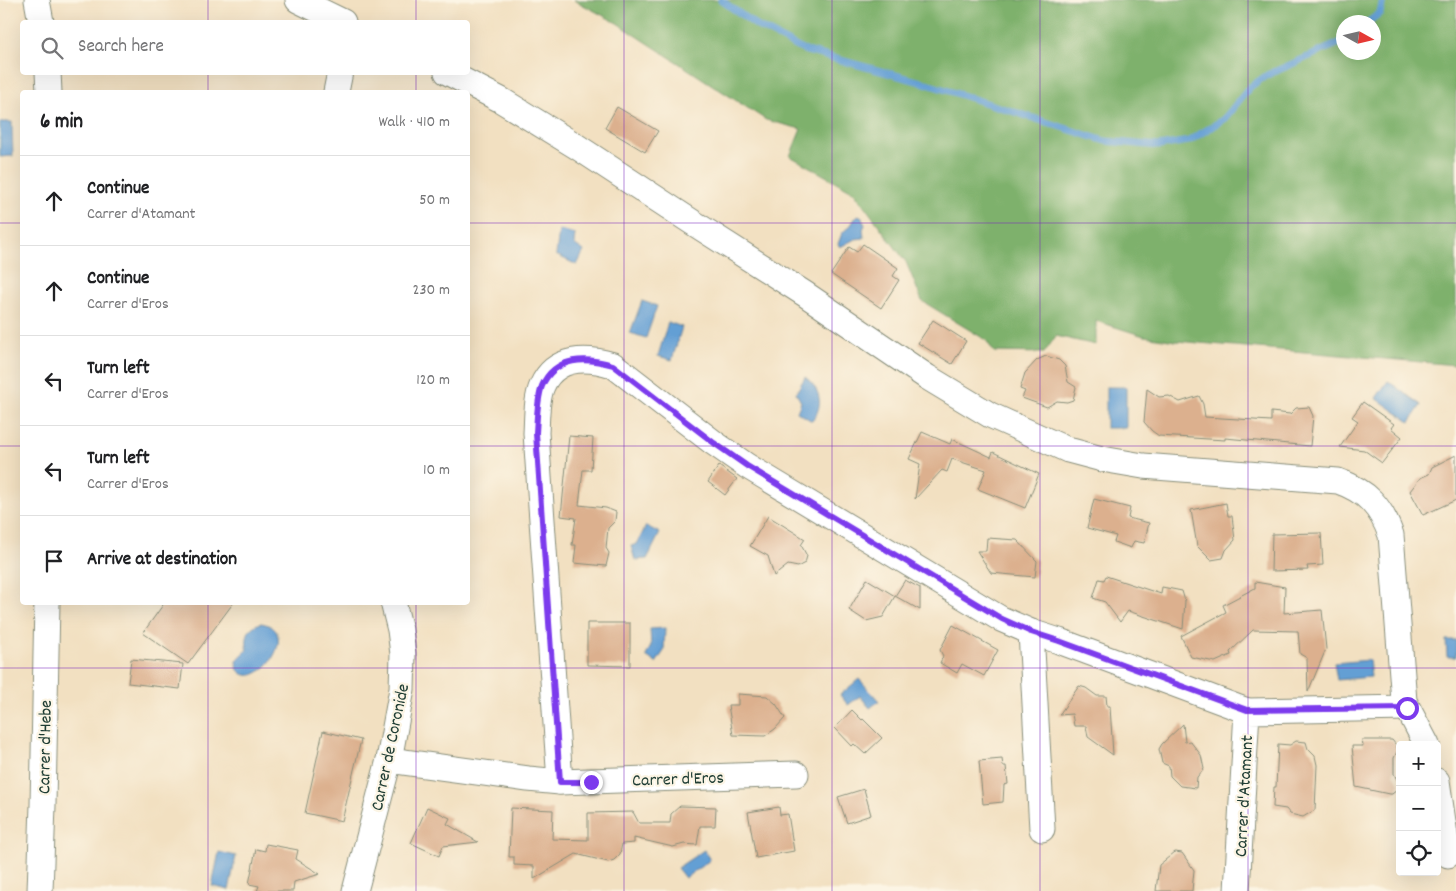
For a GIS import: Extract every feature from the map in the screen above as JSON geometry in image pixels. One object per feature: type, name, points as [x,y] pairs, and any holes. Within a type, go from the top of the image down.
[{"type":"street","points":[[36,0],[41,20]]},
{"type":"street","points":[[298,0],[338,20]]},
{"type":"street","points":[[48,75],[49,90]]},
{"type":"street","points":[[336,90],[339,75]]},
{"type":"street","points":[[453,75],[501,100],[576,146],[990,416],[1068,450],[1102,459],[1143,466],[1338,481],[1349,484],[1369,497],[1386,520],[1390,535],[1404,701],[1425,741]]},
{"type":"street","points":[[560,782],[536,433],[542,387],[550,375],[558,368],[582,359],[613,365],[747,466],[1002,619],[1031,632],[1247,710]]},
{"type":"street","name":"Carrer d'Hebe","points":[[40,891],[44,805],[47,605]]},
{"type":"street","name":"Carrer de Coronide","points":[[355,891],[389,760],[404,673],[400,630],[394,605]]},
{"type":"street","points":[[1031,632],[1042,829]]},
{"type":"street","name":"Carrer d'Atamant","points":[[1238,891],[1247,710],[1407,708]]},
{"type":"street","name":"Carrer d'Eros","points":[[389,760],[560,782],[796,774]]},
{"type":"street","points":[[1438,786],[1448,855]]},
{"type":"green space","points":[[574,0],[1456,0],[1456,365],[1176,341],[1144,336],[1096,321],[1096,345],[1056,336],[1044,353],[994,352],[986,340],[922,301],[906,262],[854,192],[790,156],[801,129],[766,120],[617,23]]},
{"type":"water","points":[[0,122],[12,122],[13,156],[0,157]]},
{"type":"water","points":[[857,215],[861,216],[865,225],[863,229],[864,238],[855,239],[840,247],[838,244],[842,233],[851,225]]},
{"type":"water","points":[[559,230],[575,234],[574,244],[584,251],[577,265],[556,255]]},
{"type":"water","points":[[642,301],[657,306],[646,338],[630,333]]},
{"type":"water","points":[[668,322],[682,327],[672,360],[658,356]]},
{"type":"water","points":[[805,377],[815,387],[819,398],[818,409],[812,421],[797,412],[801,402],[796,393]]},
{"type":"water","points":[[1388,381],[1421,405],[1410,422],[1376,398]]},
{"type":"water","points":[[1106,387],[1126,387],[1126,428],[1106,428]]},
{"type":"water","points":[[646,526],[660,533],[647,559],[635,560],[631,546],[637,544]]},
{"type":"water","points":[[261,623],[273,628],[278,636],[278,646],[266,666],[257,673],[248,675],[239,671],[237,662],[247,650],[248,633],[253,627]]},
{"type":"water","points":[[665,628],[664,651],[656,663],[646,656],[651,646],[650,629]]},
{"type":"water","points":[[1446,640],[1456,640],[1456,657],[1447,657]]},
{"type":"water","points":[[1369,660],[1371,677],[1337,680],[1334,663]]},
{"type":"water","points":[[859,679],[879,701],[870,708],[860,696],[848,705],[840,695]]},
{"type":"water","points":[[704,850],[710,860],[685,878],[677,868]]},
{"type":"water","points":[[219,852],[236,856],[229,890],[212,886]]},
{"type":"building","points":[[617,107],[658,131],[645,152],[605,128]]},
{"type":"building","points":[[863,244],[898,268],[893,276],[899,280],[881,308],[831,274],[849,247],[857,252]]},
{"type":"building","points":[[933,320],[966,341],[952,364],[918,343]]},
{"type":"building","points":[[1046,356],[1059,360],[1065,366],[1068,382],[1076,387],[1073,400],[1067,402],[1057,401],[1047,407],[1022,398],[1025,391],[1020,389],[1025,373],[1037,360]]},
{"type":"building","points":[[1147,389],[1159,397],[1169,396],[1180,402],[1199,396],[1203,404],[1205,417],[1271,421],[1271,412],[1290,414],[1296,408],[1309,407],[1313,416],[1310,446],[1225,438],[1225,440],[1159,436],[1144,422]]},
{"type":"building","points":[[1363,402],[1394,424],[1391,428],[1402,437],[1382,463],[1364,450],[1340,447],[1358,421],[1352,417]]},
{"type":"building","points":[[922,432],[950,444],[952,439],[991,457],[993,452],[1039,474],[1025,508],[978,489],[986,470],[952,459],[947,472],[942,470],[915,499],[920,464],[909,459]]},
{"type":"building","points":[[569,436],[593,438],[591,470],[583,470],[579,505],[606,508],[616,512],[615,521],[608,528],[606,548],[609,553],[606,566],[574,563],[576,545],[572,545],[576,518],[561,516]]},
{"type":"building","points":[[1456,455],[1456,500],[1423,515],[1410,491],[1420,478],[1429,474],[1432,467]]},
{"type":"building","points":[[719,466],[737,479],[725,495],[708,482]]},
{"type":"building","points":[[1094,499],[1130,508],[1128,518],[1149,523],[1144,543],[1134,541],[1131,548],[1114,542],[1116,536],[1087,528]]},
{"type":"building","points":[[1226,503],[1228,516],[1232,516],[1235,540],[1226,550],[1223,558],[1211,560],[1197,546],[1191,510]]},
{"type":"building","points":[[768,516],[805,539],[801,545],[807,556],[805,563],[798,567],[788,565],[774,576],[768,556],[750,546]]},
{"type":"building","points":[[1321,533],[1323,565],[1307,566],[1308,570],[1271,571],[1272,534]]},
{"type":"building","points":[[987,538],[1017,540],[1037,561],[1035,577],[991,573],[977,551],[986,551]]},
{"type":"building","points":[[1106,576],[1161,594],[1162,587],[1182,591],[1185,601],[1183,629],[1128,611],[1120,622],[1105,602],[1093,598],[1099,579],[1104,580]]},
{"type":"building","points":[[867,579],[895,596],[883,617],[866,621],[849,610]]},
{"type":"building","points":[[905,580],[920,588],[920,610],[895,596]]},
{"type":"building","points":[[1255,582],[1285,587],[1284,613],[1322,610],[1326,649],[1308,692],[1307,658],[1300,654],[1298,631],[1253,630],[1230,652],[1231,655],[1215,662],[1191,657],[1181,636],[1226,612],[1223,605],[1255,588]]},
{"type":"building","points":[[163,605],[232,605],[188,664],[143,633]]},
{"type":"building","points":[[587,623],[630,623],[630,666],[587,665]]},
{"type":"building","points":[[953,625],[998,650],[984,676],[962,664],[957,673],[940,663],[943,656],[940,650]]},
{"type":"building","points":[[131,659],[183,664],[180,689],[128,683]]},
{"type":"building","points":[[1079,686],[1086,688],[1097,696],[1106,696],[1107,706],[1110,706],[1113,755],[1088,737],[1086,726],[1074,726],[1072,714],[1059,715]]},
{"type":"building","points":[[738,694],[767,696],[776,704],[785,718],[765,736],[733,735],[728,705],[738,705]]},
{"type":"building","points":[[852,710],[882,738],[865,754],[854,744],[852,746],[835,728]]},
{"type":"building","points":[[1183,724],[1185,742],[1190,741],[1201,755],[1204,769],[1197,777],[1196,788],[1180,786],[1170,776],[1169,766],[1162,763],[1159,749]]},
{"type":"building","points":[[323,731],[361,740],[342,821],[305,813]]},
{"type":"building","points":[[1362,740],[1392,740],[1396,745],[1394,774],[1396,778],[1396,791],[1392,794],[1356,787],[1352,746],[1363,746]]},
{"type":"building","points":[[1296,741],[1306,742],[1308,749],[1315,756],[1317,765],[1315,810],[1303,817],[1290,814],[1286,809],[1273,807],[1278,744],[1290,745]]},
{"type":"building","points":[[1002,759],[1003,766],[1006,766],[1008,784],[1004,785],[1003,802],[983,804],[979,761]]},
{"type":"building","points":[[864,789],[871,815],[847,823],[838,797]]},
{"type":"building","points":[[680,806],[716,807],[715,826],[700,826],[697,845],[684,844],[673,847],[634,838],[634,843],[622,844],[620,854],[614,860],[608,862],[576,854],[534,879],[534,866],[514,865],[514,857],[509,857],[511,808],[553,810],[552,839],[588,840],[588,813],[633,812],[639,823],[670,823],[671,814]]},
{"type":"building","points":[[427,807],[450,818],[447,824],[478,842],[443,846],[439,856],[411,843]]},
{"type":"building","points":[[779,807],[780,815],[788,814],[794,851],[756,858],[748,812]]},
{"type":"building","points":[[266,844],[298,850],[296,859],[320,874],[294,882],[293,891],[257,891],[259,886],[249,884],[256,849],[265,851]]},
{"type":"building","points":[[1175,852],[1182,853],[1194,870],[1192,891],[1156,891],[1159,865]]},
{"type":"waterway","points":[[721,0],[757,26],[803,50],[921,82],[1105,141],[1159,146],[1189,141],[1224,119],[1250,87],[1267,75],[1336,45]]},
{"type":"waterway","points":[[1377,15],[1380,13],[1383,0]]},
{"type":"route","points":[[591,782],[560,782],[536,433],[542,387],[550,375],[558,368],[582,359],[613,365],[747,466],[1002,619],[1031,632],[1247,710],[1407,708]]}]
